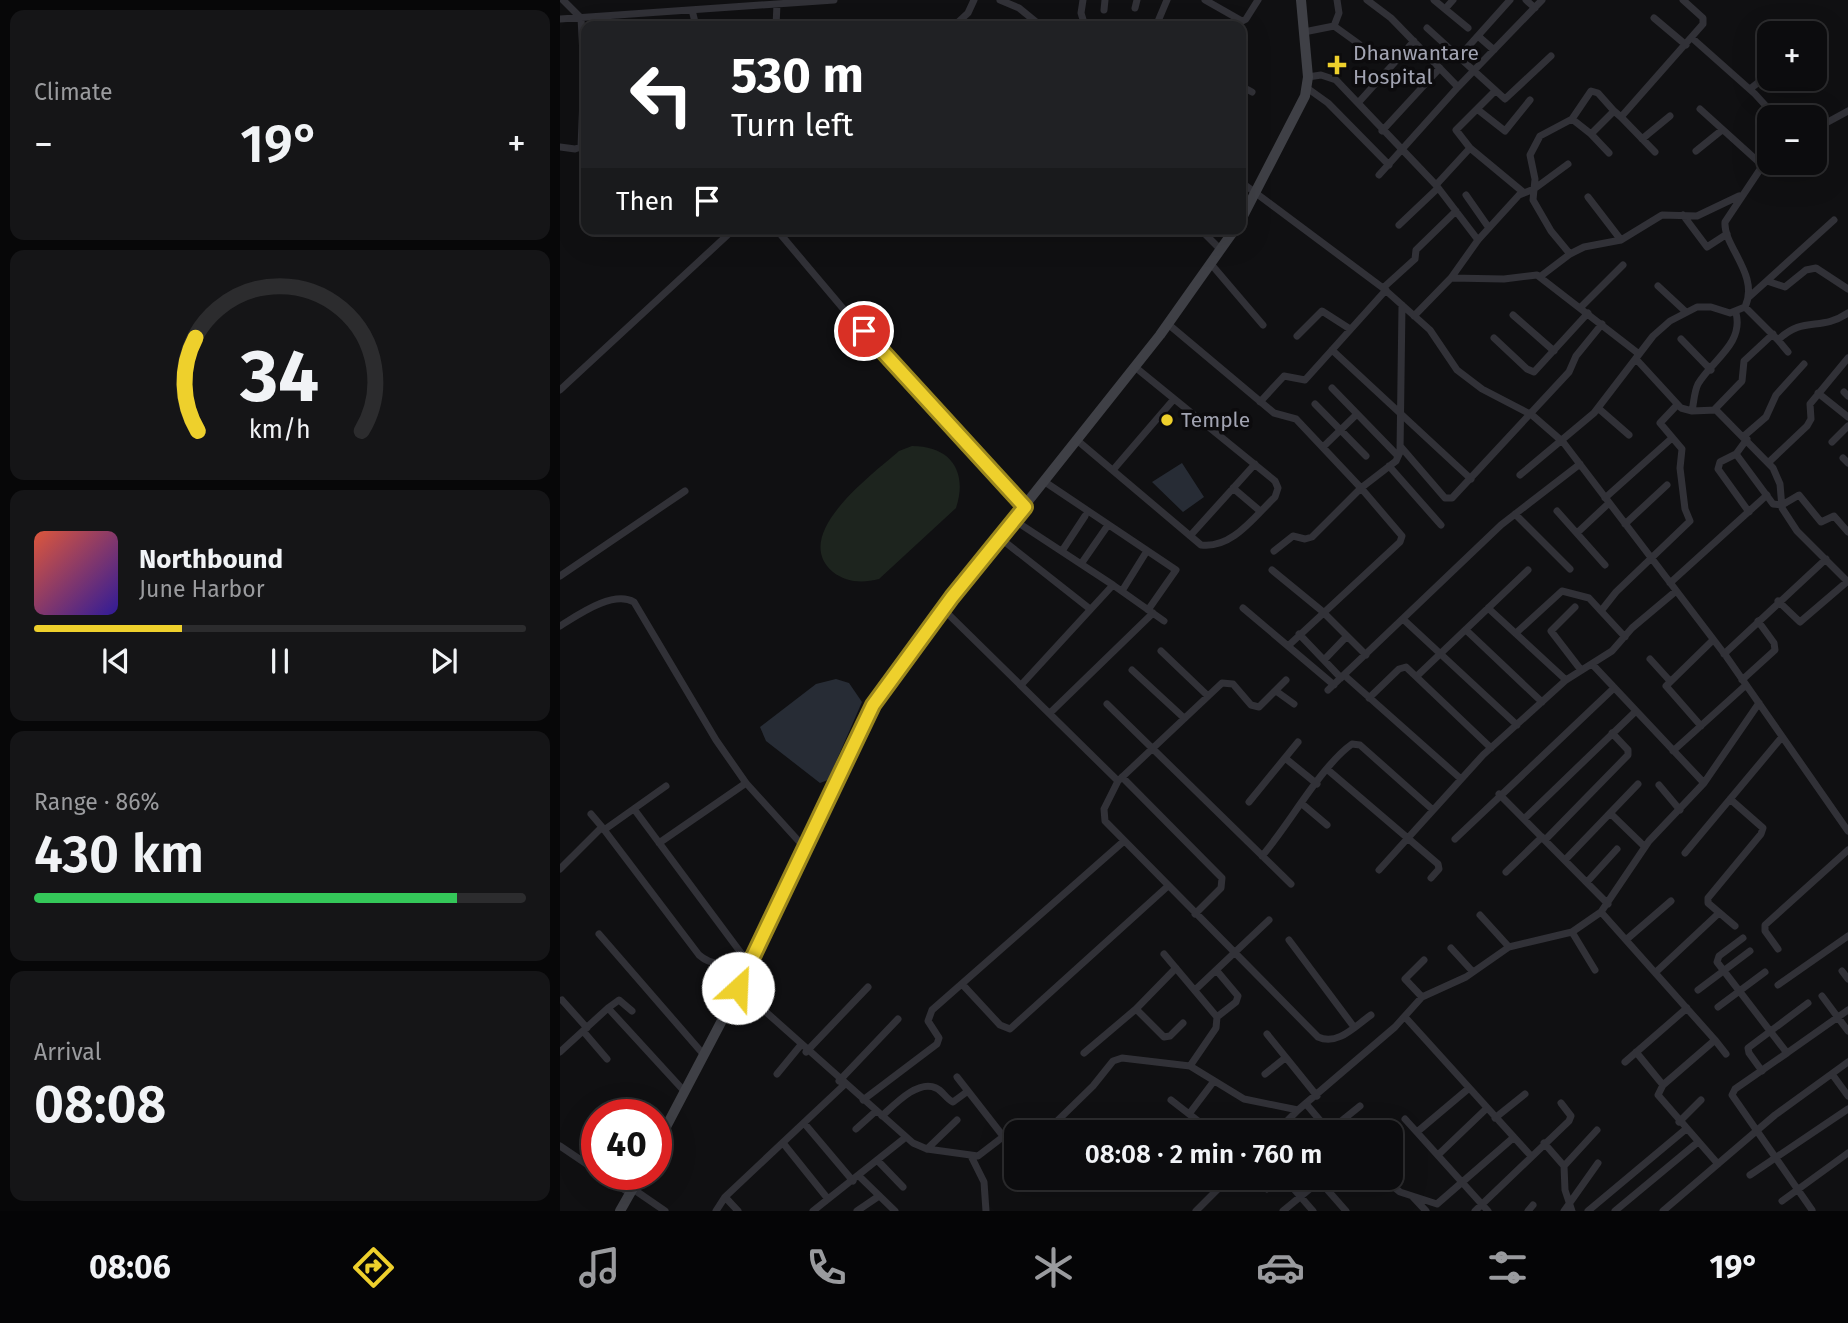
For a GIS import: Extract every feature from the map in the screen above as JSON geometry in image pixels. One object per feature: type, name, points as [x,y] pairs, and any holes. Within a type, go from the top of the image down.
[{"type":"street","points":[[563,0],[580,18],[581,80]]},
{"type":"street","points":[[560,19],[834,0]]},
{"type":"street","points":[[959,21],[968,13],[974,0]]},
{"type":"street","points":[[1000,0],[1019,8],[1035,21]]},
{"type":"street","points":[[1083,0],[1081,13],[1084,21]]},
{"type":"street","points":[[1104,10],[1105,0]]},
{"type":"street","points":[[1158,21],[1167,0]]},
{"type":"street","points":[[1208,1],[1242,21],[1258,0]]},
{"type":"street","points":[[1246,212],[1302,107],[1308,83],[1301,0]]},
{"type":"street","points":[[1335,26],[1339,13],[1338,0]]},
{"type":"street","points":[[1367,0],[1391,18],[1458,87]]},
{"type":"street","points":[[1434,0],[1468,28]]},
{"type":"street","points":[[1445,9],[1454,0]]},
{"type":"street","points":[[1458,58],[1510,0]]},
{"type":"street","points":[[1526,0],[1535,8]]},
{"type":"street","points":[[1380,175],[1458,87],[1542,0]]},
{"type":"street","points":[[1621,117],[1704,21],[1683,0]]},
{"type":"street","points":[[776,21],[777,4]]},
{"type":"street","points":[[692,10],[695,21]]},
{"type":"street","points":[[1654,18],[1689,41],[1750,89],[1765,105]]},
{"type":"street","points":[[1304,32],[1335,26],[1359,44]]},
{"type":"street","points":[[1427,28],[1473,72],[1495,91],[1508,98],[1551,55]]},
{"type":"street","points":[[1478,36],[1494,50]]},
{"type":"street","points":[[1358,103],[1414,41]]},
{"type":"street","points":[[1382,131],[1440,68]]},
{"type":"street","points":[[1308,83],[1329,76],[1437,187],[1478,240]]},
{"type":"street","points":[[1308,83],[1389,165]]},
{"type":"street","points":[[1750,89],[1757,83]]},
{"type":"street","points":[[1246,89],[1252,92]]},
{"type":"street","points":[[1495,91],[1456,130],[1470,148],[1523,192]]},
{"type":"street","points":[[1570,254],[1535,205],[1530,161],[1532,148],[1546,131],[1573,119],[1591,91],[1598,93],[1655,152]]},
{"type":"street","points":[[1476,110],[1505,131],[1530,100]]},
{"type":"street","points":[[1700,109],[1757,161]]},
{"type":"street","points":[[1591,134],[1614,111]]},
{"type":"street","points":[[1827,123],[1848,111]]},
{"type":"street","points":[[1642,139],[1670,116]]},
{"type":"street","points":[[1573,119],[1609,153]]},
{"type":"street","points":[[1696,151],[1723,130]]},
{"type":"street","points":[[560,147],[578,149],[581,144]]},
{"type":"street","points":[[1399,225],[1437,187],[1470,148]]},
{"type":"street","points":[[1414,316],[1451,278],[1478,240],[1523,192],[1534,189],[1568,164]]},
{"type":"street","points":[[1748,298],[1740,257],[1727,234],[1725,222],[1757,172]]},
{"type":"street","points":[[1246,186],[1385,289],[1430,330],[1457,370],[1482,390],[1532,415],[1563,442],[1724,654],[1848,831]]},
{"type":"street","points":[[1466,195],[1489,228]]},
{"type":"street","points":[[1451,278],[1541,276],[1570,254],[1584,247],[1621,240],[1662,215],[1702,215],[1718,204],[1740,196]]},
{"type":"street","points":[[1588,197],[1621,240]]},
{"type":"street","points":[[1261,402],[1284,376],[1305,380],[1415,259],[1416,250],[1456,211]]},
{"type":"street","points":[[1683,215],[1707,247],[1727,234]]},
{"type":"street","points":[[1520,475],[1563,442],[1598,408],[1660,328],[1686,312],[1704,307],[1737,313],[1745,307],[1748,298],[1834,220]]},
{"type":"street","points":[[560,390],[728,235]]},
{"type":"street","points":[[781,235],[846,312],[1025,507]]},
{"type":"street","points":[[1206,235],[1221,250]]},
{"type":"street","points":[[672,1116],[750,964],[873,705],[943,609],[1168,324],[1231,235]]},
{"type":"street","points":[[1211,264],[1263,324]]},
{"type":"street","points":[[1494,338],[1531,371],[1538,370],[1623,265]]},
{"type":"street","points":[[1766,281],[1785,287],[1807,270],[1816,268],[1848,289]]},
{"type":"street","points":[[1541,276],[1602,324],[1637,356],[1677,405],[1692,411],[1714,410],[1724,415],[1769,463],[1777,474],[1782,505],[1797,531],[1848,582],[1800,622],[1778,601]]},
{"type":"street","points":[[1658,286],[1686,312]]},
{"type":"street","points":[[1274,551],[1293,536],[1305,539],[1312,537],[1398,456],[1401,447],[1402,305]]},
{"type":"street","points":[[1745,307],[1788,352]]},
{"type":"street","points":[[1297,336],[1322,311],[1350,329]]},
{"type":"street","points":[[1692,411],[1696,387],[1727,350],[1737,326],[1737,313]]},
{"type":"street","points":[[1714,410],[1742,381],[1744,361],[1775,337],[1797,325],[1829,324],[1848,313]]},
{"type":"street","points":[[1513,315],[1554,351]]},
{"type":"street","points":[[1168,324],[1279,417],[1296,419],[1400,533],[1401,539],[1288,646]]},
{"type":"street","points":[[1401,447],[1445,498],[1455,497],[1569,372],[1576,356],[1602,324]]},
{"type":"street","points":[[1681,340],[1711,370]]},
{"type":"street","points":[[1332,349],[1471,479]]},
{"type":"street","points":[[1769,463],[1807,426],[1811,419],[1810,404],[1848,358]]},
{"type":"street","points":[[1749,512],[1718,469],[1720,463],[1736,454],[1745,438],[1766,417],[1776,395],[1804,364]]},
{"type":"street","points":[[1078,441],[1201,545],[1228,542],[1275,497],[1278,488],[1275,481],[1135,367]]},
{"type":"street","points":[[1332,388],[1398,456]]},
{"type":"street","points":[[1818,393],[1848,417]]},
{"type":"street","points":[[1113,470],[1174,399]]},
{"type":"street","points":[[1315,404],[1366,456]]},
{"type":"street","points":[[1601,611],[1690,521],[1685,509],[1679,468],[1682,449],[1660,423],[1677,405]]},
{"type":"street","points":[[1598,408],[1629,435]]},
{"type":"street","points":[[1323,447],[1357,414]]},
{"type":"street","points":[[1832,442],[1848,426]]},
{"type":"street","points":[[1577,533],[1672,438]]},
{"type":"street","points":[[1736,454],[1773,504],[1782,505],[1799,495],[1821,522],[1834,516],[1847,528]]},
{"type":"street","points":[[1191,536],[1255,464]]},
{"type":"street","points":[[1243,608],[1331,687],[1515,514],[1580,464]]},
{"type":"street","points":[[1390,466],[1441,525]]},
{"type":"street","points":[[1045,482],[1176,570],[1150,612],[1051,712]]},
{"type":"street","points":[[1625,524],[1667,485]]},
{"type":"street","points":[[1233,488],[1260,511]]},
{"type":"street","points":[[560,576],[685,491]]},
{"type":"street","points":[[1670,583],[1767,495]]},
{"type":"street","points":[[1557,511],[1605,565]]},
{"type":"street","points":[[1515,514],[1570,569]]},
{"type":"street","points":[[1062,551],[1085,516]]},
{"type":"street","points":[[1014,520],[1164,621]]},
{"type":"street","points":[[1081,564],[1106,528]]},
{"type":"street","points":[[1000,538],[1090,609]]},
{"type":"street","points":[[1122,591],[1145,554]]},
{"type":"street","points":[[1724,654],[1826,559]]},
{"type":"street","points":[[1272,570],[1322,611],[1366,655]]},
{"type":"street","points":[[1417,676],[1528,570]]},
{"type":"street","points":[[1022,684],[1113,585]]},
{"type":"street","points":[[1516,634],[1562,591],[1586,596],[1625,637]]},
{"type":"street","points":[[1380,870],[1491,748],[1566,680],[1612,652],[1676,591]]},
{"type":"street","points":[[560,626],[586,610],[620,598],[634,602],[716,740],[746,783],[804,847]]},
{"type":"street","points":[[1575,607],[1551,631],[1581,670]]},
{"type":"street","points":[[1488,608],[1566,680]]},
{"type":"street","points":[[943,609],[1222,878],[1221,888],[1195,914]]},
{"type":"street","points":[[1404,620],[1517,724]]},
{"type":"street","points":[[1673,751],[1775,650],[1774,643],[1758,621]]},
{"type":"street","points":[[1465,629],[1542,702]]},
{"type":"street","points":[[1299,634],[1324,660],[1461,779]]},
{"type":"street","points":[[1324,660],[1347,636]]},
{"type":"street","points":[[1701,726],[1667,689],[1670,681],[1713,640]]},
{"type":"street","points":[[1161,651],[1208,696]]},
{"type":"street","points":[[1650,659],[1670,681]]},
{"type":"street","points":[[1592,664],[1704,783]]},
{"type":"street","points":[[1369,698],[1403,667],[1417,676],[1491,748]]},
{"type":"street","points":[[1132,670],[1184,718]]},
{"type":"street","points":[[1286,680],[1259,707],[1251,705],[1230,682],[1222,683],[1120,779],[1103,816],[1195,914],[1318,1037],[1333,1040],[1371,1015]]},
{"type":"street","points":[[1455,839],[1499,794],[1614,688]]},
{"type":"street","points":[[1276,691],[1294,704]]},
{"type":"street","points":[[1107,704],[1291,884]]},
{"type":"street","points":[[1288,1120],[1405,1017],[1422,997],[1473,972],[1509,947],[1572,932],[1601,912],[1645,847],[1704,783],[1759,704]]},
{"type":"street","points":[[1524,819],[1636,711]]},
{"type":"street","points":[[1506,872],[1628,755],[1628,750],[1612,733]]},
{"type":"street","points":[[1685,852],[1782,737]]},
{"type":"street","points":[[1249,802],[1298,742]]},
{"type":"street","points":[[1262,856],[1348,746],[1360,744],[1433,810]]},
{"type":"street","points":[[1285,758],[1317,784]]},
{"type":"street","points":[[1328,770],[1438,864],[1439,869],[1431,878]]},
{"type":"street","points":[[659,843],[746,783]]},
{"type":"street","points":[[1565,860],[1638,784]]},
{"type":"street","points":[[1659,785],[1680,810]]},
{"type":"street","points":[[560,869],[603,829],[666,786]]},
{"type":"street","points":[[1499,794],[1608,904]]},
{"type":"street","points":[[1730,799],[1761,824],[1763,831],[1708,898],[1709,903],[1735,926]]},
{"type":"street","points":[[1301,803],[1327,825]]},
{"type":"street","points":[[634,809],[750,964]]},
{"type":"street","points":[[1610,813],[1645,847]]},
{"type":"street","points":[[591,814],[699,956],[706,961],[720,964],[743,955]]},
{"type":"street","points":[[863,1100],[932,1049],[939,1038],[928,1021],[928,1015],[1124,841]]},
{"type":"street","points":[[1587,882],[1617,849]]},
{"type":"street","points":[[1778,949],[1765,931],[1765,925],[1848,849]]},
{"type":"street","points":[[962,984],[1000,1025],[1010,1029],[1168,886]]},
{"type":"street","points":[[1627,939],[1671,901]]},
{"type":"street","points":[[1601,912],[1726,1054]]},
{"type":"street","points":[[1656,972],[1720,913]]},
{"type":"street","points":[[1480,915],[1509,947]]},
{"type":"street","points":[[1195,990],[1269,920]]},
{"type":"street","points":[[1572,932],[1595,970]]},
{"type":"street","points":[[599,934],[704,1055]]},
{"type":"street","points":[[1778,985],[1848,936]]},
{"type":"street","points":[[1743,938],[1719,956],[1717,961],[1787,1053]]},
{"type":"street","points":[[1289,940],[1354,1027]]},
{"type":"street","points":[[1451,948],[1473,972]]},
{"type":"street","points":[[1698,990],[1750,951]]},
{"type":"street","points":[[1164,954],[1217,1017],[1216,1028],[1190,1066]]},
{"type":"street","points":[[1422,997],[1405,979],[1424,960]]},
{"type":"street","points":[[1084,1053],[1136,1009],[1176,968]]},
{"type":"street","points":[[1217,971],[1238,996],[1236,1002],[1217,1017]]},
{"type":"street","points":[[1842,971],[1848,979]]},
{"type":"street","points":[[1718,1007],[1765,972]]},
{"type":"street","points":[[776,1074],[868,987]]},
{"type":"street","points":[[738,988],[842,1083],[906,1137],[927,1149],[971,1156],[984,1153],[1003,1136],[1016,1131],[1050,1128],[1117,1058],[1190,1066],[1244,1099],[1298,1110]]},
{"type":"street","points":[[1822,996],[1848,1031]]},
{"type":"street","points":[[562,1000],[607,1059]]},
{"type":"street","points":[[560,1052],[618,1000],[632,1011]]},
{"type":"street","points":[[1762,1071],[1748,1048],[1808,1003]]},
{"type":"street","points":[[608,1008],[685,1092]]},
{"type":"street","points":[[1625,1062],[1687,1008]]},
{"type":"street","points":[[1136,1009],[1164,1037],[1170,1036],[1183,1023]]},
{"type":"street","points":[[1812,1210],[1732,1092],[1848,1010]]},
{"type":"street","points":[[1405,1017],[1531,1156]]},
{"type":"street","points":[[716,1211],[725,1196],[804,1123],[898,1019]]},
{"type":"street","points":[[1266,1034],[1317,1096]]},
{"type":"street","points":[[1716,1040],[1663,1085],[1658,1091],[1658,1099],[1718,1164]]},
{"type":"street","points":[[1636,1052],[1663,1085]]},
{"type":"street","points":[[1265,1074],[1285,1058]]},
{"type":"street","points":[[1662,1211],[1757,1130],[1848,1062]]},
{"type":"street","points":[[1832,1074],[1848,1096]]},
{"type":"street","points":[[957,1076],[1003,1136]]},
{"type":"street","points":[[1189,1114],[1214,1081]]},
{"type":"street","points":[[856,1129],[922,1087],[934,1087],[953,1102],[968,1091]]},
{"type":"street","points":[[1417,1132],[1468,1089]]},
{"type":"street","points":[[1495,1118],[1525,1094]]},
{"type":"street","points":[[1171,1100],[1197,1120]]},
{"type":"street","points":[[1679,1122],[1701,1100]]},
{"type":"street","points":[[1475,1211],[1485,1208],[1531,1156],[1571,1118],[1561,1103]]},
{"type":"street","points":[[1307,1105],[1319,1120]]},
{"type":"street","points":[[1345,1120],[1360,1106]]},
{"type":"street","points":[[1438,1155],[1486,1109]]},
{"type":"street","points":[[1750,1175],[1848,1109]]},
{"type":"street","points":[[1405,1119],[1485,1208]]},
{"type":"street","points":[[927,1149],[957,1120]]},
{"type":"street","points":[[804,1123],[856,1179],[895,1211]]},
{"type":"street","points":[[1588,1211],[1686,1129]]},
{"type":"street","points":[[1564,1166],[1597,1130]]},
{"type":"street","points":[[813,1211],[906,1137]]},
{"type":"street","points":[[1398,1190],[1437,1204],[1464,1184],[1513,1138]]},
{"type":"street","points":[[1615,1211],[1698,1142]]},
{"type":"street","points":[[783,1143],[828,1199]]},
{"type":"street","points":[[1544,1143],[1564,1166],[1565,1190],[1571,1207]]},
{"type":"street","points":[[560,1146],[581,1161]]},
{"type":"street","points":[[1782,1201],[1848,1153]]},
{"type":"street","points":[[971,1156],[984,1182],[986,1211]]},
{"type":"street","points":[[878,1161],[903,1187]]},
{"type":"street","points":[[1564,1211],[1571,1207],[1598,1163]]},
{"type":"street","points":[[629,1190],[665,1211]]},
{"type":"street","points":[[1196,1211],[1217,1190]]},
{"type":"street","points":[[1295,1190],[1313,1211]]},
{"type":"street","points":[[1283,1211],[1307,1190]]},
{"type":"street","points":[[1329,1190],[1346,1211]]},
{"type":"street","points":[[620,1211],[632,1192]]},
{"type":"street","points":[[725,1196],[738,1211]]},
{"type":"street","points":[[858,1211],[879,1196]]},
{"type":"street","points":[[1413,1196],[1426,1211]]},
{"type":"shaded area","points":[[912,446],[937,451],[953,463],[960,483],[956,508],[879,579],[855,581],[838,576],[822,557],[821,541],[828,524],[840,506],[872,474],[899,451]]},
{"type":"shaded area","points":[[1182,463],[1204,497],[1183,512],[1152,482]]},
{"type":"shaded area","points":[[836,679],[849,683],[862,702],[828,780],[820,783],[766,741],[760,727],[816,684]]},
{"type":"place","name":"Dhanwantare Hospital","points":[[1337,65]]},
{"type":"place","name":"Temple","points":[[1167,420]]},
{"type":"route","points":[[738,988],[873,705],[952,597],[1025,507],[864,331]]}]
